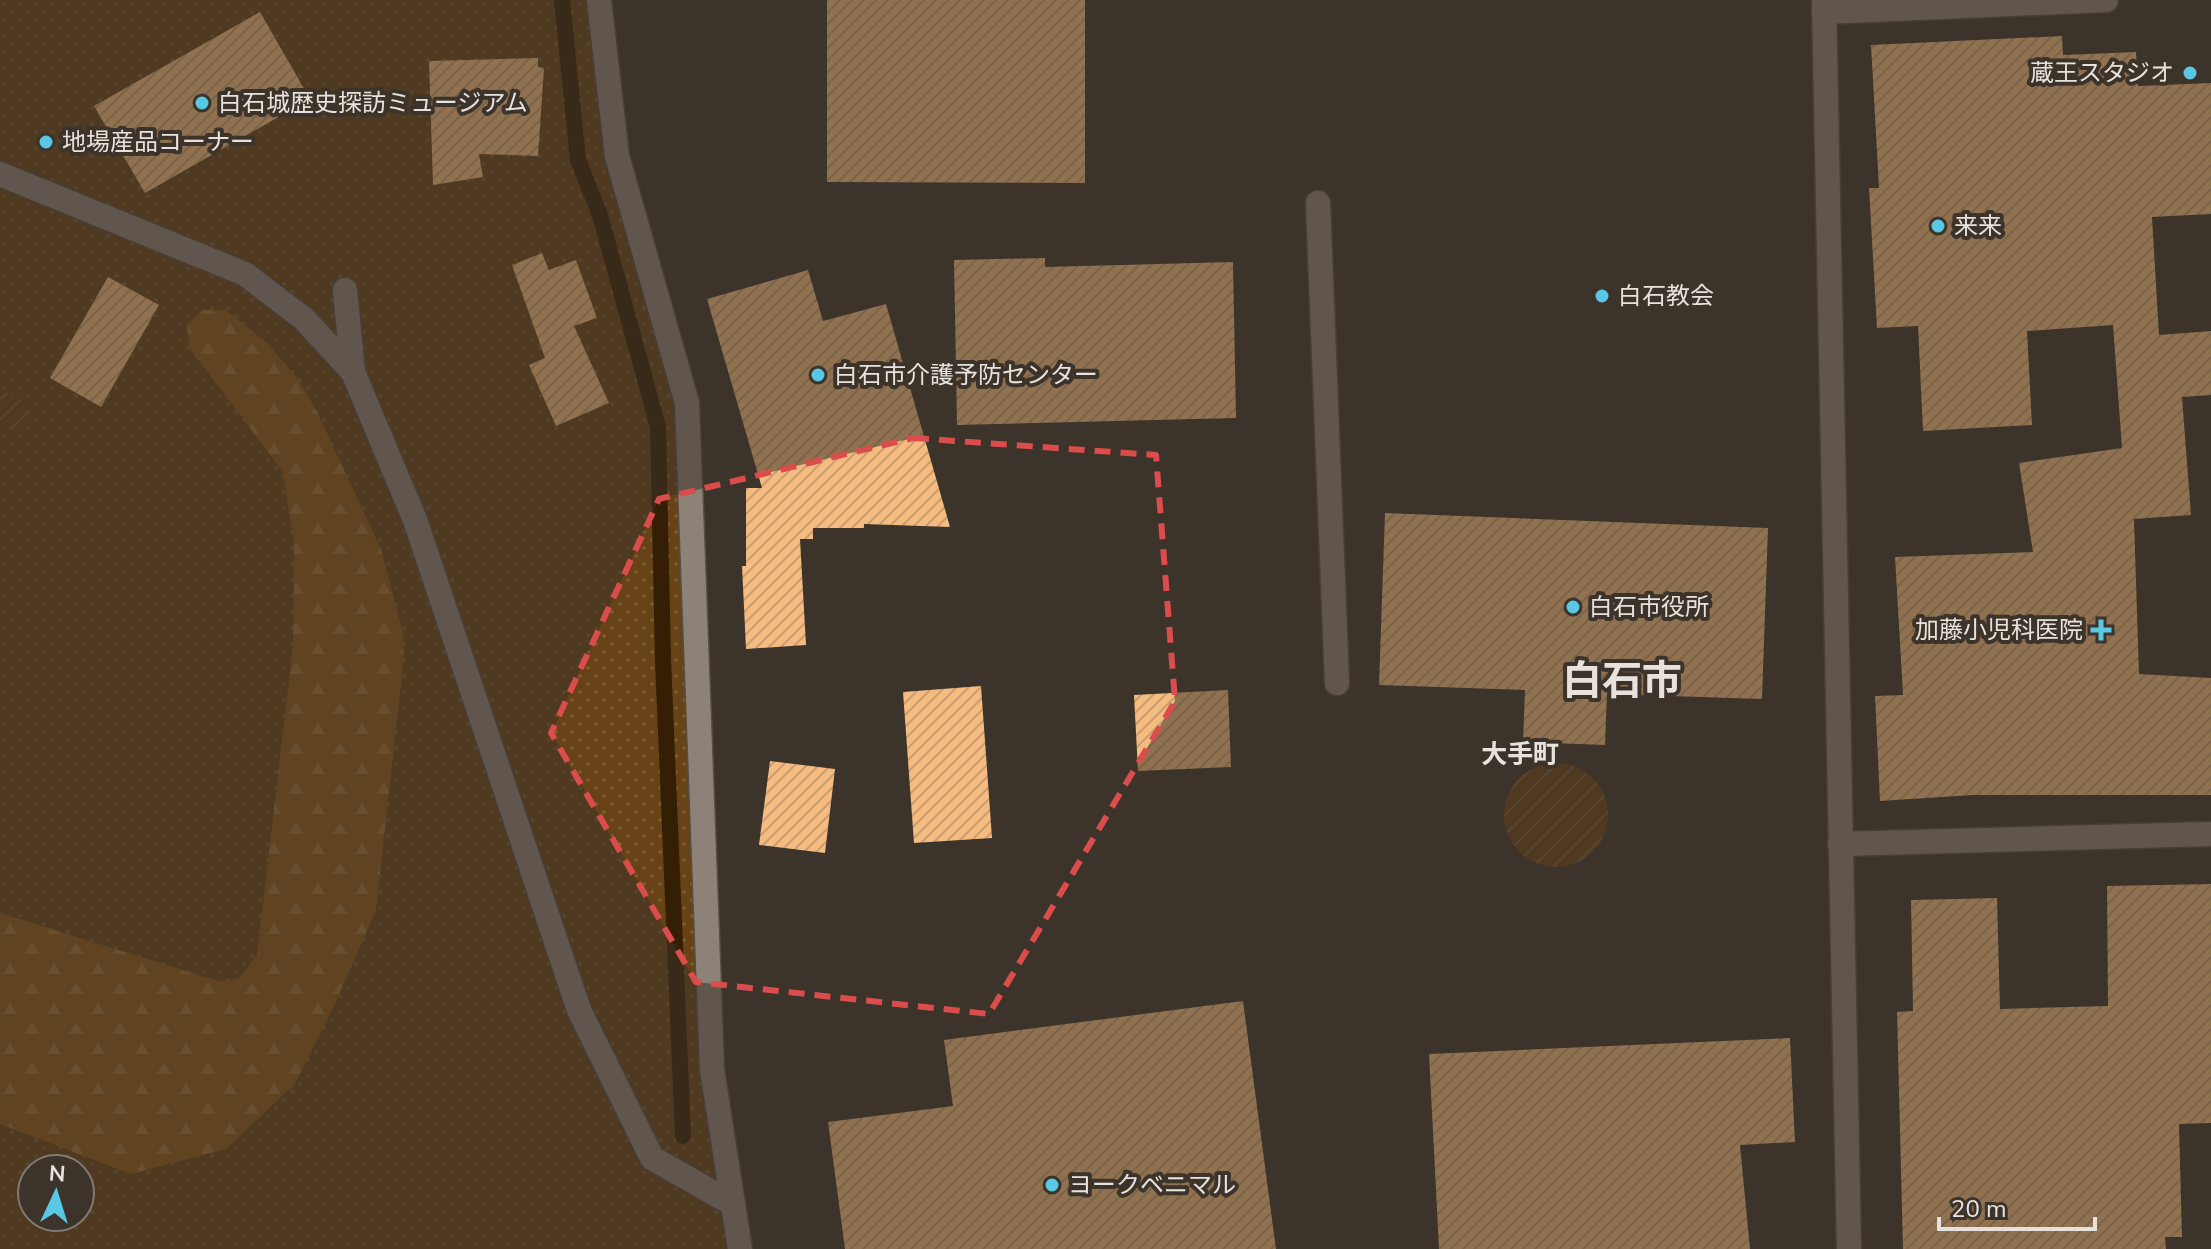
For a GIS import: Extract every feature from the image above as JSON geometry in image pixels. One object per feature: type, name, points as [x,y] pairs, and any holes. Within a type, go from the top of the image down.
[{"type":"street","points":[[599,0],[617,156],[687,403],[712,1069],[740,1249]]},
{"type":"street","points":[[1849,1249],[1824,6],[2106,0]]},
{"type":"street","points":[[0,174],[245,274],[304,319],[353,372]]},
{"type":"street","points":[[1318,203],[1337,683]]},
{"type":"street","points":[[345,290],[353,372],[415,520],[579,1010],[652,1158],[733,1204]]},
{"type":"street","points":[[1840,844],[2211,834]]},
{"type":"highlighted area","points":[[913,438],[1156,455],[1175,701],[989,1014],[696,982],[551,733],[659,499]]},
{"type":"shaded area","points":[[0,0],[599,0],[607,68],[687,403],[709,1000],[740,1249],[0,1249]]},
{"type":"shaded area","points":[[0,389],[32,406],[20,429],[0,420]]},
{"type":"shaded area","points":[[1556,763],[1576,767],[1593,778],[1604,795],[1608,815],[1604,835],[1593,852],[1576,863],[1556,867],[1536,863],[1519,852],[1508,835],[1504,815],[1508,795],[1519,778],[1536,767]]},
{"type":"green space","points":[[202,310],[226,310],[267,343],[299,380],[381,549],[403,633],[404,657],[376,910],[334,1006],[295,1084],[226,1149],[131,1174],[96,1161],[96,1153],[76,1153],[0,1124],[0,913],[218,981],[238,979],[257,955],[293,646],[294,543],[283,472],[190,349],[187,325]]},
{"type":"building","points":[[827,0],[1085,0],[1085,183],[827,182]]},
{"type":"building","name":"白石城歴史探訪ミュージアム","points":[[260,12],[310,99],[145,193],[94,106]]},
{"type":"building","points":[[2062,36],[2063,55],[2136,52],[2138,86],[2211,83],[2211,214],[2152,217],[2159,335],[2211,331],[2211,395],[2182,397],[2191,515],[2134,519],[2139,674],[2211,678],[2211,795],[1973,795],[1880,801],[1875,696],[1903,695],[1895,557],[2033,552],[2019,463],[2122,448],[2113,325],[2027,331],[2032,425],[1923,431],[1918,326],[1877,328],[1869,188],[1879,188],[1871,45]]},
{"type":"building","points":[[538,58],[538,67],[544,68],[538,156],[479,154],[483,177],[433,185],[429,61]]},
{"type":"building","points":[[542,253],[549,270],[576,260],[597,318],[574,326],[609,403],[556,426],[529,365],[545,358],[512,265]]},
{"type":"building","points":[[1045,258],[1045,267],[1233,262],[1236,418],[957,425],[954,260]]},
{"type":"building","points":[[808,270],[823,321],[886,304],[950,527],[864,524],[864,528],[813,528],[813,539],[800,539],[806,645],[746,649],[742,566],[746,566],[746,488],[762,488],[707,299]]},
{"type":"building","points":[[108,277],[159,305],[101,407],[50,378]]},
{"type":"building","name":"白石市役所","points":[[1385,513],[1768,528],[1762,699],[1607,694],[1605,745],[1523,742],[1525,690],[1379,685]]},
{"type":"building","points":[[981,686],[992,838],[914,843],[903,692]]},
{"type":"building","points":[[1228,690],[1231,767],[1138,771],[1134,695]]},
{"type":"building","points":[[770,761],[835,769],[825,853],[759,845]]},
{"type":"building","points":[[2211,884],[2211,1123],[2179,1124],[2182,1237],[2165,1237],[2166,1249],[1903,1249],[1897,1012],[1913,1011],[1911,900],[1997,898],[2000,1009],[2108,1006],[2107,886]]},
{"type":"building","name":"ヨークベニマル","points":[[1243,1001],[1276,1249],[845,1249],[828,1122],[953,1106],[944,1040]]},
{"type":"building","points":[[1790,1038],[1795,1142],[1740,1145],[1750,1249],[1439,1249],[1429,1054]]},
{"type":"waterway","points":[[562,0],[578,160],[600,215],[658,427],[663,660],[683,1136]]},
{"type":"place","name":"蔵王スタジオ","points":[[2190,73]]},
{"type":"place","name":"白石城歴史探訪ミュージアム","points":[[202,103]]},
{"type":"place","name":"地場産品コーナー","points":[[46,142]]},
{"type":"place","name":"来来","points":[[1938,226]]},
{"type":"place","name":"白石教会","points":[[1602,296]]},
{"type":"place","name":"白石市介護予防センター","points":[[818,375]]},
{"type":"place","name":"白石市役所","points":[[1573,607]]},
{"type":"place","name":"加藤小児科医院","points":[[2101,630]]},
{"type":"place","name":"ヨークベニマル","points":[[1052,1185]]},
{"type":"district","name":"白石市","points":[[1622,681]]},
{"type":"district","name":"大手町","points":[[1520,754]]}]
